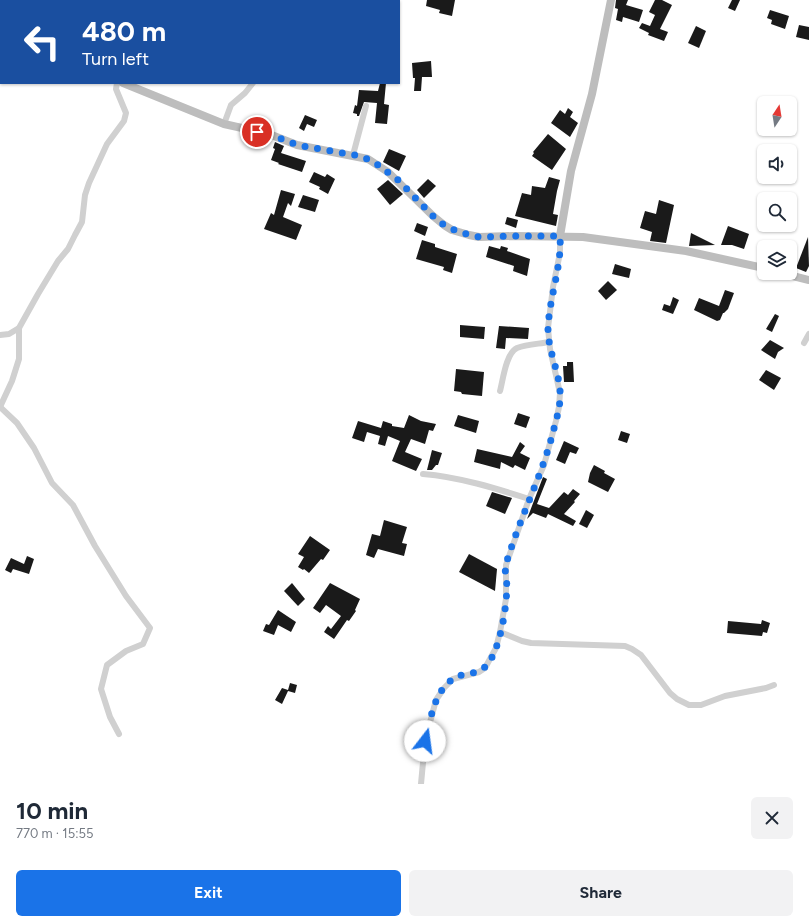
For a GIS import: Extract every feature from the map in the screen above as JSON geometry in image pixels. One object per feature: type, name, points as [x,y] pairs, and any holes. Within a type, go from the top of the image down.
[{"type":"main road","points":[[560,236],[571,171],[592,94],[611,0]]},
{"type":"main road","points":[[125,84],[224,124],[269,134],[297,145],[353,155],[374,162],[388,172],[433,216],[444,225],[459,232],[479,237],[560,236],[583,238],[686,251],[757,266]]},
{"type":"main road","points":[[797,277],[809,280]]},
{"type":"street","points":[[0,335],[10,334],[19,328],[58,261],[68,249],[82,222],[85,194],[91,178],[107,144],[124,121],[126,113],[116,89],[117,84]]},
{"type":"street","points":[[224,124],[231,105],[246,93],[252,84]]},
{"type":"street","points":[[353,155],[366,106]]},
{"type":"street","points":[[421,784],[425,741],[436,700],[444,688],[453,679],[479,672],[486,668],[496,648],[507,588],[506,565],[529,499],[544,465],[559,407],[560,393],[549,342],[548,328],[553,288],[560,253],[560,236]]},
{"type":"street","points":[[19,328],[19,359],[12,381],[0,407],[17,423],[34,448],[52,483],[73,505],[95,546],[122,590],[150,628],[143,644],[126,651],[107,665],[101,690],[110,717],[119,734]]},
{"type":"street","points":[[804,343],[809,334]]},
{"type":"street","points":[[500,391],[509,356],[513,351],[518,348],[549,342]]},
{"type":"street","points":[[423,474],[438,475],[529,499]]},
{"type":"street","points":[[500,632],[531,643],[625,646],[641,655],[660,682],[677,699],[683,703],[695,706],[725,696],[774,685]]},
{"type":"building","points":[[427,0],[455,0],[452,16],[439,13],[440,10],[426,6]]},
{"type":"building","points":[[616,0],[628,0],[626,5],[643,10],[639,22],[623,17],[622,22],[616,20],[618,9],[615,8]]},
{"type":"building","points":[[655,0],[662,0],[672,5],[660,29],[668,32],[664,41],[648,35],[649,33],[639,28],[642,23],[650,26],[655,15],[649,12]]},
{"type":"building","points":[[732,0],[740,0],[735,11],[728,8]]},
{"type":"building","points":[[770,10],[789,16],[785,29],[771,24],[772,20],[767,18]]},
{"type":"building","points":[[799,25],[809,27],[809,40],[796,37]]},
{"type":"building","points":[[696,26],[706,31],[699,48],[688,43]]},
{"type":"building","points":[[431,61],[432,77],[422,77],[421,91],[414,91],[415,78],[413,78],[412,63]]},
{"type":"building","points":[[380,84],[386,84],[384,104],[389,105],[387,124],[375,123],[377,103],[364,102],[359,116],[353,113],[355,105],[357,106],[359,90],[378,91]]},
{"type":"building","points":[[568,108],[573,112],[570,117],[578,123],[570,137],[551,123],[560,110],[565,114]]},
{"type":"building","points":[[305,115],[317,120],[314,127],[307,124],[304,131],[299,128]]},
{"type":"building","points":[[548,134],[566,149],[552,170],[532,156],[534,153],[533,152]]},
{"type":"building","points":[[275,142],[284,146],[281,153],[306,161],[302,172],[278,164],[279,163],[271,160],[275,149],[273,148]]},
{"type":"building","points":[[389,149],[406,156],[399,171],[383,162]]},
{"type":"building","points":[[314,172],[325,177],[327,174],[335,179],[328,194],[319,189],[320,187],[309,182]]},
{"type":"building","points":[[549,177],[560,180],[553,214],[558,215],[556,226],[515,216],[522,193],[531,195],[532,186],[545,188]]},
{"type":"building","points":[[428,179],[436,186],[424,198],[417,190]]},
{"type":"building","points":[[388,180],[403,194],[390,205],[377,189]]},
{"type":"building","points":[[281,190],[295,194],[291,206],[288,203],[283,217],[302,225],[296,240],[264,229],[271,213],[274,215]]},
{"type":"building","points":[[303,195],[319,200],[315,212],[298,207]]},
{"type":"building","points":[[659,200],[674,205],[666,243],[650,241],[652,232],[640,228],[645,211],[656,214]]},
{"type":"building","points":[[507,217],[518,220],[516,228],[505,224]]},
{"type":"building","points":[[417,223],[428,227],[425,236],[414,231]]},
{"type":"building","points":[[728,226],[749,234],[744,249],[732,245],[721,245]]},
{"type":"building","points":[[691,233],[715,245],[689,246]]},
{"type":"building","points":[[808,237],[809,266],[806,272],[797,268]]},
{"type":"building","points":[[422,240],[435,244],[435,247],[457,254],[452,273],[443,270],[444,267],[416,259]]},
{"type":"building","points":[[489,246],[500,249],[501,246],[508,248],[507,251],[530,259],[527,276],[513,271],[514,266],[486,257]]},
{"type":"building","points":[[615,264],[631,269],[629,278],[612,274]]},
{"type":"building","points":[[608,281],[617,290],[606,300],[598,291]]},
{"type":"building","points":[[725,290],[734,293],[728,309],[723,313],[720,320],[717,321],[694,310],[699,298],[719,306]]},
{"type":"building","points":[[673,297],[679,300],[673,314],[662,310],[664,304],[670,306]]},
{"type":"building","points":[[775,314],[779,316],[772,332],[766,329]]},
{"type":"building","points":[[460,325],[485,327],[484,339],[460,337]]},
{"type":"building","points":[[499,326],[529,328],[528,339],[506,338],[505,349],[496,348]]},
{"type":"building","points":[[770,340],[784,348],[778,352],[775,359],[761,350]]},
{"type":"building","points":[[567,362],[573,362],[574,382],[564,382],[563,366],[567,366]]},
{"type":"building","points":[[456,369],[484,372],[482,396],[462,394],[461,392],[454,391]]},
{"type":"building","points":[[766,370],[781,378],[774,390],[759,380]]},
{"type":"building","points":[[518,413],[530,417],[526,428],[514,424]]},
{"type":"building","points":[[409,415],[421,421],[436,424],[433,431],[429,430],[425,444],[411,439],[405,452],[422,459],[416,471],[392,461],[400,441],[388,436],[385,446],[378,444],[380,436],[367,432],[364,442],[352,438],[358,421],[381,428],[383,421],[392,424],[392,426],[404,428]]},
{"type":"building","points":[[458,415],[479,421],[476,433],[454,426]]},
{"type":"building","points":[[621,431],[630,434],[627,443],[618,440]]},
{"type":"building","points":[[564,441],[579,448],[576,454],[570,452],[565,464],[556,460]]},
{"type":"building","points":[[520,442],[525,446],[520,453],[530,458],[525,470],[515,465],[513,468],[501,462],[500,469],[474,462],[477,449],[512,457]]},
{"type":"building","points":[[432,450],[442,453],[438,465],[436,465],[432,470],[427,470]]},
{"type":"building","points":[[594,465],[615,479],[608,492],[588,482]]},
{"type":"building","points":[[543,477],[547,479],[537,504],[549,508],[564,492],[568,495],[573,489],[580,494],[564,514],[576,521],[573,526],[548,514],[546,518],[533,513],[527,519]]},
{"type":"building","points":[[492,492],[512,498],[505,514],[486,506]]},
{"type":"building","points":[[586,510],[594,515],[587,528],[579,524]]},
{"type":"building","points":[[384,520],[407,527],[402,543],[407,544],[404,556],[378,549],[374,558],[366,555],[372,534],[380,536]]},
{"type":"building","points":[[310,536],[330,550],[323,560],[321,559],[309,573],[298,567],[304,557],[298,554]]},
{"type":"building","points":[[469,554],[497,569],[495,591],[459,572]]},
{"type":"building","points":[[27,556],[34,559],[29,574],[13,569],[11,573],[5,570],[11,558],[24,564]]},
{"type":"building","points":[[292,583],[305,599],[298,606],[284,591]]},
{"type":"building","points":[[330,583],[360,599],[355,610],[356,611],[349,621],[347,620],[334,639],[324,632],[328,626],[331,629],[341,616],[326,605],[320,613],[313,608]]},
{"type":"building","points":[[278,610],[296,622],[291,632],[278,625],[274,635],[263,631],[266,624],[269,625]]},
{"type":"building","points":[[762,620],[770,623],[767,633],[763,632],[762,636],[727,633],[728,621],[761,624]]},
{"type":"building","points":[[290,683],[297,685],[295,693],[288,691],[282,704],[275,700],[282,688],[288,690]]},
{"type":"route","points":[[257,132],[269,134],[297,145],[360,156],[374,162],[398,180],[433,216],[452,230],[479,237],[560,236],[561,245],[558,270],[553,288],[548,328],[550,349],[559,383],[559,407],[544,465],[529,499],[506,565],[506,599],[496,648],[486,668],[479,672],[459,676],[448,683],[444,688],[436,700],[425,741]]}]
